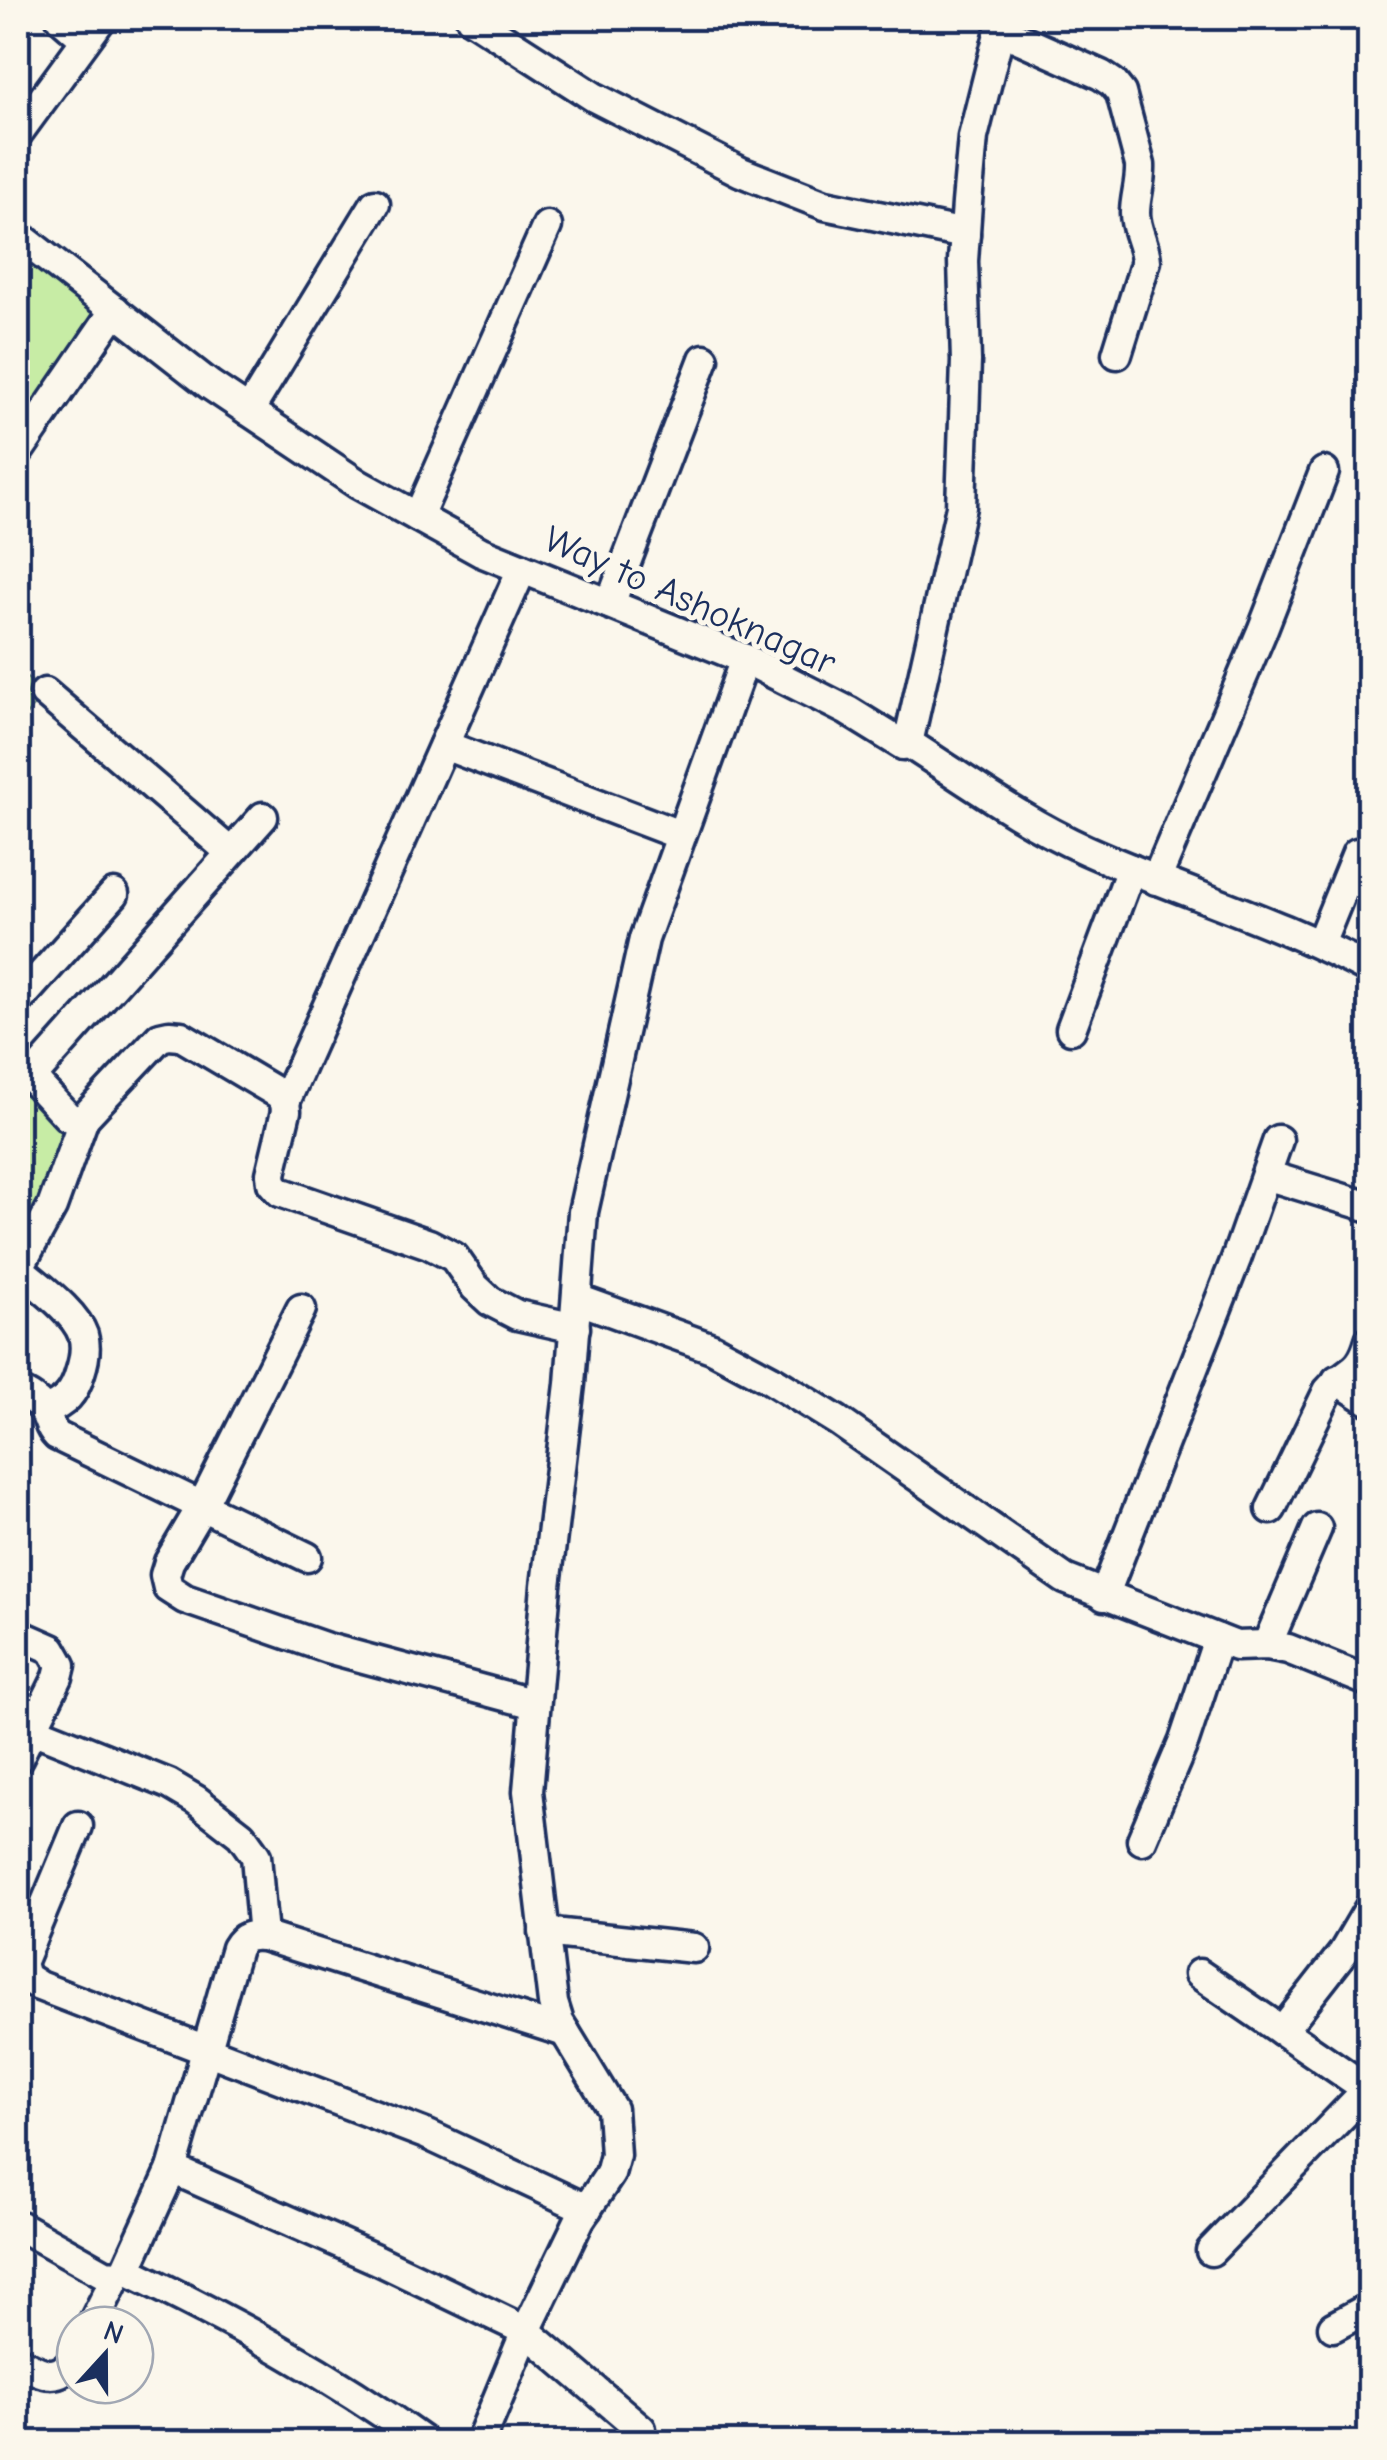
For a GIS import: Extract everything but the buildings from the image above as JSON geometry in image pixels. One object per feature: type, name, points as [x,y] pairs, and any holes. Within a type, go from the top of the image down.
[{"type":"street","points":[[18,132],[94,28],[61,18]]},
{"type":"street","points":[[470,18],[594,97],[740,172],[826,205],[965,234]]},
{"type":"street","points":[[908,743],[961,507],[966,361],[963,262],[973,137],[1001,24],[1102,75],[1121,93],[1140,165],[1135,212],[1146,261],[1117,354]]},
{"type":"street","points":[[249,411],[375,204]]},
{"type":"street","points":[[418,517],[546,226]]},
{"type":"street","name":"Way to Ashoknagar","points":[[18,235],[210,385],[358,484],[481,552],[744,660],[848,711],[903,745],[908,743],[1030,821],[1082,848],[1320,944],[1370,970]]},
{"type":"street","points":[[18,452],[115,310]]},
{"type":"street","points":[[610,604],[704,359]]},
{"type":"street","points":[[1071,1029],[1262,631],[1324,472]]},
{"type":"street","points":[[522,569],[285,1102],[271,1174],[272,1183],[280,1192],[429,1244],[454,1257],[490,1301],[517,1315],[575,1328]]},
{"type":"street","points":[[480,2442],[526,2331],[587,2209],[610,2174],[615,2155],[612,2110],[559,2022],[553,2002],[528,1791],[535,1704],[570,1384],[583,1212],[591,1169],[644,939],[744,660]]},
{"type":"street","points":[[45,693],[230,852]]},
{"type":"street","points":[[444,744],[680,836]]},
{"type":"street","points":[[84,1118],[67,1116],[24,1070],[263,817]]},
{"type":"street","points":[[1320,944],[1357,853]]},
{"type":"street","points":[[18,1001],[114,894]]},
{"type":"street","points":[[45,1411],[62,1404],[75,1390],[85,1356],[83,1334],[72,1316],[18,1269],[57,1196],[84,1118],[160,1037],[169,1035],[181,1036],[279,1094],[285,1102]]},
{"type":"street","points":[[1104,1596],[1236,1259],[1278,1140]]},
{"type":"street","points":[[1266,1174],[1370,1207]]},
{"type":"street","points":[[577,1299],[712,1348],[770,1378],[1064,1579],[1236,1646],[1288,1649],[1370,1682]]},
{"type":"street","points":[[300,1309],[164,1575],[168,1588],[185,1599],[327,1648],[535,1704]]},
{"type":"street","points":[[1271,1509],[1328,1391],[1337,1380],[1359,1367],[1370,1340]]},
{"type":"street","points":[[1337,1380],[1370,1401]]},
{"type":"street","points":[[18,1391],[45,1411],[49,1428],[58,1436],[308,1557]]},
{"type":"street","points":[[1267,1645],[1317,1528]]},
{"type":"street","points":[[18,1634],[52,1649],[61,1666],[18,1758]]},
{"type":"street","points":[[1142,1840],[1184,1741],[1218,1639]]},
{"type":"street","points":[[32,1729],[169,1784],[241,1835],[256,1856],[263,1936]]},
{"type":"street","points":[[78,1826],[22,1947],[21,1963],[26,1977],[39,1986],[428,2134],[587,2209]]},
{"type":"street","points":[[1282,2032],[1343,1953],[1370,1907]]},
{"type":"street","points":[[544,1932],[694,1948]]},
{"type":"street","points":[[103,2305],[172,2169],[241,1940],[250,1935],[263,1936],[565,2032]]},
{"type":"street","points":[[1198,1974],[1368,2090],[1211,2251]]},
{"type":"street","points":[[172,2169],[526,2331],[642,2429]]},
{"type":"street","points":[[18,2225],[106,2274],[121,2273],[215,2313],[303,2361],[424,2442]]},
{"type":"street","points":[[1334,2327],[1370,2306]]},
{"type":"street","points":[[18,2361],[44,2374],[55,2374]]},
{"type":"green space","points":[[18,235],[115,310],[18,447]]},
{"type":"green space","points":[[18,670],[45,693],[18,724]]},
{"type":"green space","points":[[18,1057],[84,1118],[18,1268]]}]
